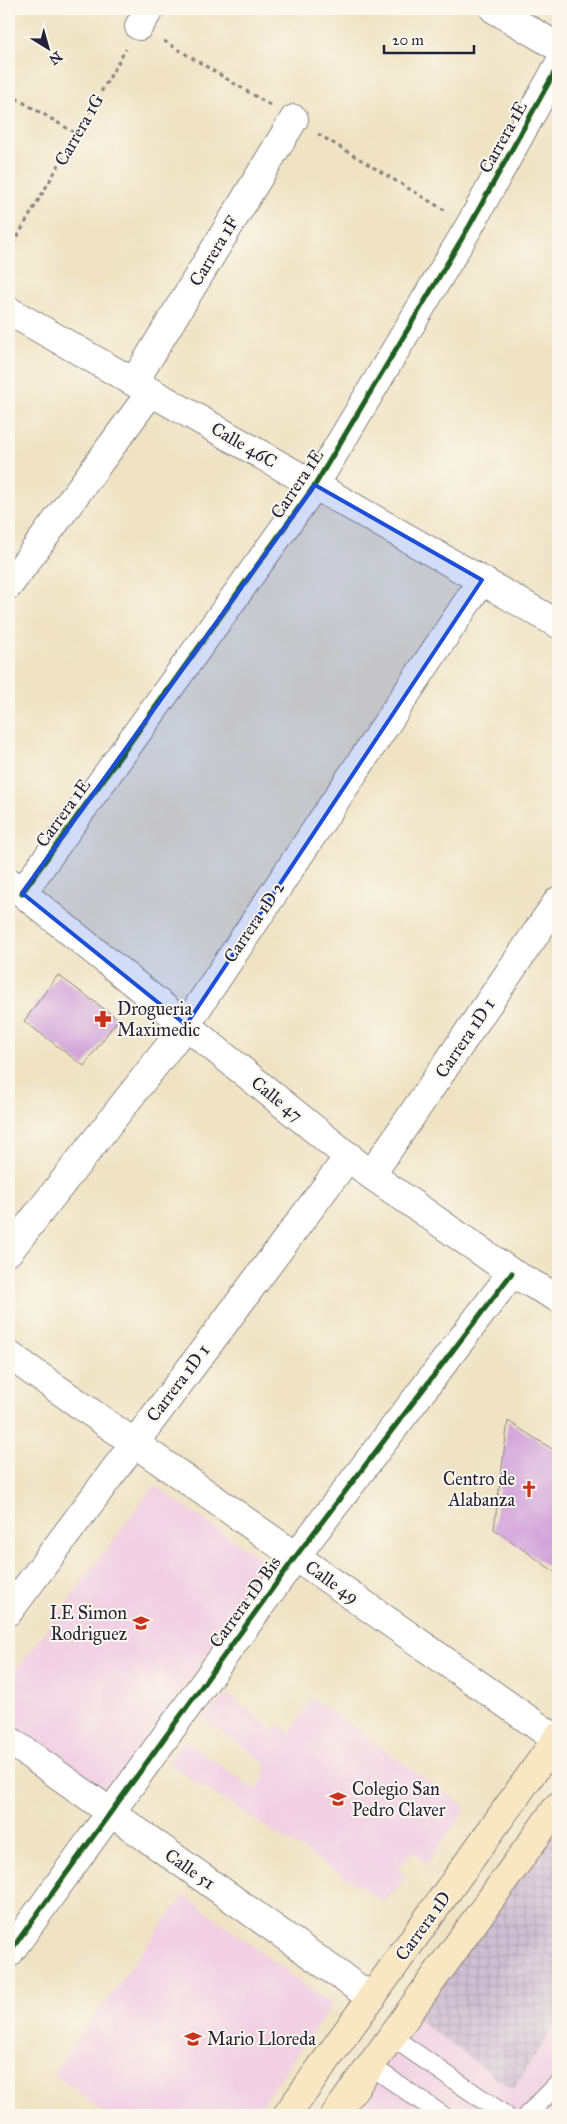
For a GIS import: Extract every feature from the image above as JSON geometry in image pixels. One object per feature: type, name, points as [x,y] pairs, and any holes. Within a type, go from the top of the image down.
[{"type":"street","points":[[494,9],[558,47]]},
{"type":"street","name":"Carrera 1E","points":[[16,887],[315,485],[470,226],[558,66]]},
{"type":"street","name":"Carrera 1F","points":[[9,585],[142,387],[294,119]]},
{"type":"street","name":"Calle 46C","points":[[9,311],[558,624]]},
{"type":"street","name":"Carrera 1D 2","points":[[9,1252],[186,1025],[482,580]]},
{"type":"street","name":"Calle 47","points":[[16,887],[372,1175],[512,1273],[558,1298]]},
{"type":"street","name":"Carrera 1D 1","points":[[372,1175],[558,901]]},
{"type":"street","name":"Carrera 1D 1","points":[[9,1611],[349,1156]]},
{"type":"street","name":"Carrera 1D Bis","points":[[9,1953],[296,1556],[512,1273]]},
{"type":"street","name":"Calle 49","points":[[9,1355],[557,1738]]},
{"type":"street","name":"Carrera 1D","points":[[287,2115],[557,1738]]},
{"type":"street","name":"Calle 51","points":[[9,1740],[372,1998]]},
{"type":"street","points":[[335,2115],[558,1806]]},
{"type":"lane","points":[[392,2036],[505,2115]]},
{"type":"lane","points":[[371,2066],[439,2115]]},
{"type":"lane","points":[[527,2115],[558,2084]]},
{"type":"path","points":[[9,94],[77,134]]},
{"type":"highlighted area","points":[[315,485],[482,580],[186,1025],[22,893]]},
{"type":"shaded area","name":"I.E Simon Rodriguez","points":[[154,1485],[271,1566],[107,1793],[9,1726],[9,1680]]},
{"type":"shaded area","name":"Colegio San Pedro Claver","points":[[227,1694],[273,1730],[277,1725],[290,1733],[312,1698],[466,1808],[427,1864],[412,1851],[399,1869],[406,1879],[384,1902],[167,1764],[183,1740],[256,1790],[264,1778],[265,1763],[202,1718]]},
{"type":"shaded area","points":[[558,1806],[558,2020],[513,2090],[409,2013]]},
{"type":"shaded area","name":"Mario Lloreda","points":[[184,1895],[332,2005],[254,2115],[108,2115],[53,2073]]},
{"type":"shaded area","points":[[409,2013],[513,2090],[558,2020],[558,2115],[335,2115]]},
{"type":"building","points":[[58,975],[118,1019],[84,1066],[24,1021]]},
{"type":"building","name":"Centro de Alabanza","points":[[508,1421],[552,1449],[558,1446],[558,1574],[494,1529]]},
{"type":"cycle path","points":[[22,893],[315,485],[470,225],[558,66]]},
{"type":"cycle path","points":[[9,1953],[296,1556],[512,1273]]},
{"type":"place","name":"Drogueria Maximedic","points":[[103,1019]]},
{"type":"place","name":"Centro de Alabanza","points":[[529,1489]]},
{"type":"place","name":"I.E Simon Rodriguez","points":[[141,1623]]},
{"type":"place","name":"Colegio San Pedro Claver","points":[[338,1799]]},
{"type":"place","name":"Mario Lloreda","points":[[193,2039]]}]
